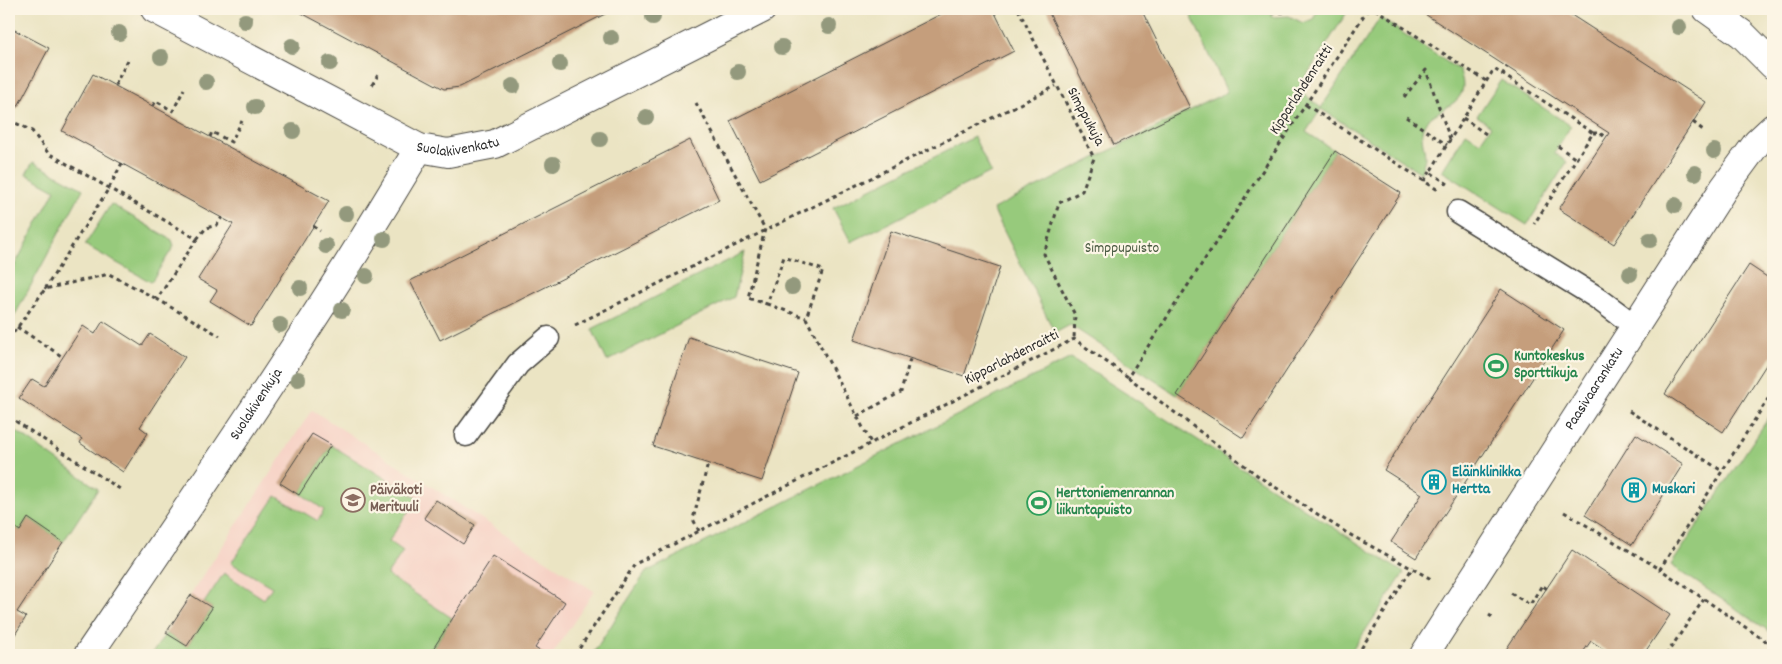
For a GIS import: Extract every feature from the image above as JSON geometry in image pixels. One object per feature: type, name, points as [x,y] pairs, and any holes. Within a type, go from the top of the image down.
[{"type":"street","name":"Suolakivenkatu","points":[[155,9],[419,148],[448,154],[494,144],[762,9]]},
{"type":"street","points":[[1707,9],[1742,34],[1773,65]]},
{"type":"street","name":"Paasivaarankatu","points":[[1424,655],[1724,188],[1757,143],[1773,128]]},
{"type":"street","name":"Suolakivenkuja","points":[[88,655],[255,407],[419,148]]},
{"type":"lane","points":[[1458,212],[1596,297],[1635,326]]},
{"type":"lane","points":[[466,435],[518,364],[548,338]]},
{"type":"path","name":"Simppukuja","points":[[1018,9],[1094,158],[1082,190],[1059,204],[1044,254],[1075,315],[1074,339]]},
{"type":"path","name":"Kipparlahdenraitti","points":[[575,655],[635,564],[1074,339],[1128,377],[1368,9]]},
{"type":"path","points":[[1375,9],[1486,81]]},
{"type":"path","points":[[1272,13],[1287,12]]},
{"type":"path","points":[[115,85],[129,58]]},
{"type":"path","points":[[1502,75],[1507,67]]},
{"type":"path","points":[[1424,181],[1494,69],[1593,133],[1600,134],[1606,138]]},
{"type":"path","points":[[1404,97],[1426,70],[1450,140]]},
{"type":"path","points":[[548,338],[1056,86]]},
{"type":"path","points":[[153,106],[156,101],[173,111],[184,89]]},
{"type":"path","points":[[696,102],[765,229],[748,298],[806,318],[871,443]]},
{"type":"path","points":[[1306,105],[1444,194],[1458,212]]},
{"type":"path","points":[[1406,117],[1447,145]]},
{"type":"path","points":[[1463,118],[1486,134]]},
{"type":"path","points":[[9,120],[32,131],[48,153],[197,239]]},
{"type":"path","points":[[210,137],[212,132],[231,142],[242,121]]},
{"type":"path","points":[[1693,122],[1703,130]]},
{"type":"path","points":[[1532,227],[1593,133]]},
{"type":"path","points":[[1558,146],[1576,159]]},
{"type":"path","points":[[9,339],[44,289],[109,188],[122,163]]},
{"type":"path","points":[[1430,172],[1454,188]]},
{"type":"path","points":[[157,299],[197,239],[206,228],[217,225],[222,217]]},
{"type":"path","points":[[313,226],[320,231]]},
{"type":"path","points":[[768,304],[784,257],[823,270],[806,318]]},
{"type":"path","points":[[44,289],[109,274],[157,299],[220,336]]},
{"type":"path","points":[[17,327],[63,357]]},
{"type":"path","points":[[856,416],[902,392],[910,359]]},
{"type":"path","points":[[1128,377],[1261,478],[1347,533],[1413,568],[1495,619]]},
{"type":"path","points":[[1660,569],[1773,391]]},
{"type":"path","points":[[1629,411],[1722,471]]},
{"type":"path","points":[[9,417],[120,489]]},
{"type":"path","points":[[699,531],[693,519],[708,464]]},
{"type":"path","points":[[1564,512],[1660,569],[1773,646]]},
{"type":"path","points":[[1357,655],[1413,568]]},
{"type":"path","points":[[1512,593],[1530,605],[1542,585],[1547,589]]},
{"type":"path","points":[[1666,655],[1704,599]]},
{"type":"path","points":[[1770,655],[1773,652]]},
{"type":"shaded area","name":"Päiväkoti Merituuli","points":[[312,410],[594,591],[552,655],[151,655]]},
{"type":"green space","name":"Simppupuisto","points":[[1188,9],[1278,9],[1272,10],[1271,17],[1289,16],[1303,23],[1313,19],[1319,9],[1349,9],[1298,89],[1321,108],[1380,18],[1459,70],[1463,82],[1459,98],[1431,117],[1423,127],[1422,136],[1425,158],[1421,173],[1321,109],[1306,132],[1335,151],[1177,395],[1070,325],[1055,333],[993,209],[1227,92]]},
{"type":"green space","points":[[1501,80],[1571,126],[1554,153],[1567,162],[1527,225],[1442,171],[1466,133],[1480,142],[1491,126],[1477,116]]},
{"type":"green space","points":[[974,137],[991,172],[851,242],[833,208]]},
{"type":"green space","points":[[33,162],[83,189],[9,326],[9,276],[55,190],[26,174]]},
{"type":"green space","points":[[111,204],[172,240],[174,246],[151,282],[85,245]]},
{"type":"green space","points":[[745,252],[734,297],[607,361],[592,329]]},
{"type":"green space","name":"Herttoniemenrannan liikuntapuisto","points":[[1071,358],[1404,573],[1349,655],[592,655],[646,572]]},
{"type":"green space","points":[[1773,411],[1773,631],[1772,633],[1671,565]]},
{"type":"green space","points":[[9,426],[98,489],[63,542],[28,518],[20,531],[9,523]]},
{"type":"green space","points":[[331,445],[417,498],[389,541],[403,551],[387,575],[452,618],[429,655],[151,655],[166,633],[187,646],[212,608],[204,603],[224,573],[264,599],[272,587],[231,563],[276,496],[318,521],[324,510],[300,493]]},
{"type":"building","points":[[294,9],[615,9],[460,87],[444,89]]},
{"type":"building","points":[[951,9],[993,9],[1014,51],[760,180],[730,121]]},
{"type":"building","points":[[1047,9],[1141,9],[1190,108],[1114,145]]},
{"type":"building","points":[[1417,9],[1562,9],[1706,102],[1614,244],[1559,209],[1609,133]]},
{"type":"building","points":[[9,27],[49,48],[17,108],[9,104]]},
{"type":"building","points":[[93,74],[329,201],[251,326],[210,301],[217,290],[198,279],[233,224],[62,131]]},
{"type":"building","points":[[690,140],[719,200],[440,340],[410,281]]},
{"type":"building","points":[[1335,151],[1401,193],[1243,438],[1177,395]]},
{"type":"building","points":[[891,231],[1000,267],[964,376],[854,340]]},
{"type":"building","points":[[1749,265],[1773,281],[1773,354],[1723,432],[1665,394]]},
{"type":"building","points":[[1501,289],[1564,330],[1416,558],[1391,542],[1422,494],[1384,470]]},
{"type":"building","points":[[103,321],[142,346],[150,334],[185,357],[140,427],[148,433],[123,472],[80,443],[82,439],[19,398],[32,379],[44,386],[83,326],[95,334]]},
{"type":"building","points":[[689,337],[798,373],[762,481],[653,446]]},
{"type":"building","points":[[312,434],[331,445],[299,495],[280,483]]},
{"type":"building","name":"Muskari","points":[[1636,434],[1683,464],[1632,545],[1585,515]]},
{"type":"building","points":[[436,500],[475,525],[463,544],[424,518]]},
{"type":"building","points":[[28,518],[63,542],[17,612],[26,617],[9,644],[9,523],[20,531]]},
{"type":"building","points":[[1572,550],[1670,615],[1643,655],[1613,655],[1591,641],[1581,655],[1512,655],[1505,651]]},
{"type":"building","points":[[493,556],[565,602],[535,648],[546,655],[429,655]]},
{"type":"building","points":[[191,595],[212,608],[187,646],[166,633]]},
{"type":"place","name":"Kuntokeskus Sporttikuja","points":[[1496,366]]},
{"type":"place","name":"Eläinklinikka Hertta","points":[[1434,482]]},
{"type":"place","name":"Muskari","points":[[1634,490]]},
{"type":"place","name":"Päiväkoti Merituuli","points":[[353,500]]},
{"type":"place","name":"Herttoniemenrannan liikuntapuisto","points":[[1039,503]]}]
